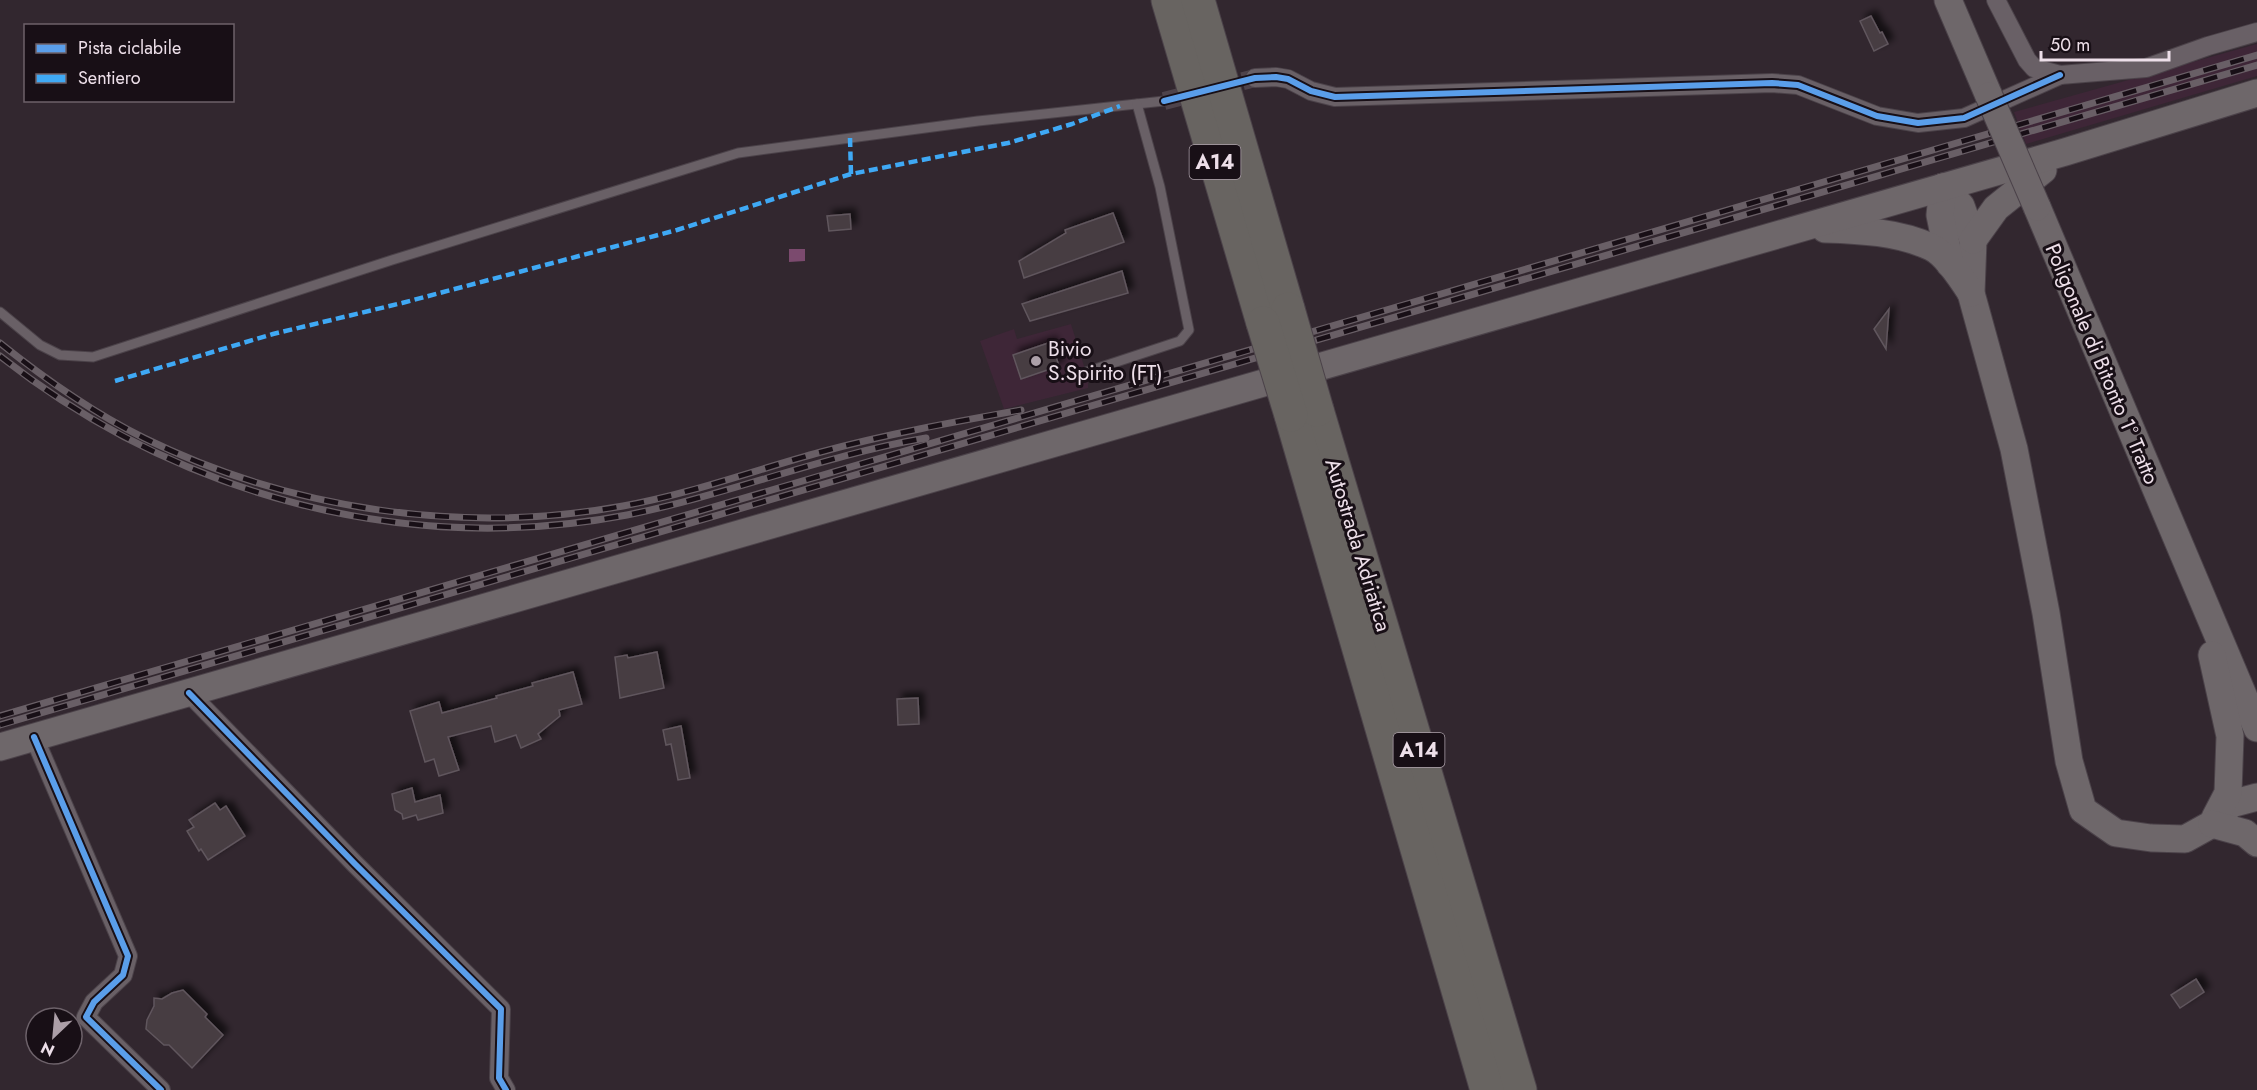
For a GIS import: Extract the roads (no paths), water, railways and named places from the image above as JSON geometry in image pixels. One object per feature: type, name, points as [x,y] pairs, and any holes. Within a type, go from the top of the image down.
[{"type":"highway","name":"Autostrada Adriatica","points":[[1168,0],[1275,316],[1520,1090]]},
{"type":"highway","name":"Autostrada Adriatica","points":[[1198,0],[1275,316]]},
{"type":"highway","name":"Autostrada Adriatica","points":[[1304,413],[1487,1090]]},
{"type":"main road","name":"Poligonale di Bitonto 1° Tratto","points":[[1947,0],[2257,728]]},
{"type":"main road","points":[[0,747],[2065,152],[2257,93]]},
{"type":"main road","points":[[1972,240],[1996,208],[2065,152]]},
{"type":"main road","points":[[1943,187],[1961,206],[1972,240],[1971,293],[2014,449],[2046,613],[2069,761],[2083,810],[2116,833],[2151,838],[2185,839],[2212,824],[2231,804],[2257,797]]},
{"type":"main road","points":[[1943,187],[1941,215],[1950,264]]},
{"type":"main road","points":[[1799,228],[1876,231],[1933,248],[1959,274],[1971,293]]},
{"type":"main road","points":[[2196,588],[2230,736],[2228,793],[2212,824]]},
{"type":"main road","points":[[2212,824],[2257,818]]},
{"type":"main road","points":[[2212,824],[2245,833],[2257,843]]},
{"type":"street","points":[[1996,0],[2034,69],[2060,75],[2146,68],[2257,32]]},
{"type":"street","points":[[1255,78],[1276,76],[1288,79],[1311,91],[1335,97],[1772,82],[1798,86],[1877,116],[1918,123],[1964,118],[2060,75]]},
{"type":"street","points":[[189,693],[355,864],[501,1009],[499,1078],[506,1090]]},
{"type":"street","points":[[34,737],[128,956],[123,975],[94,1002],[86,1017],[161,1090]]},
{"type":"lane","points":[[0,312],[40,345],[60,355],[93,357],[392,260],[738,153],[978,120],[1164,101]]},
{"type":"lane","points":[[1086,372],[1180,341],[1189,330],[1160,187],[1137,104]]},
{"type":"tunnel","points":[[1164,101],[1255,78]]},
{"type":"railway","points":[[0,716],[2257,55]]},
{"type":"railway","points":[[0,725],[2257,65]]},
{"type":"railway","points":[[0,343],[87,406],[144,438],[200,463],[258,483],[318,499],[378,510],[439,516],[501,518],[562,514],[623,506],[698,488],[846,446],[1021,410]]},
{"type":"railway","points":[[0,356],[69,404],[141,445],[217,478],[296,503],[377,520],[460,527],[543,526],[627,515],[702,497],[850,454],[926,438]]},
{"type":"place","name":"Bivio S.Spirito (FT)","points":[[1036,361]]}]
